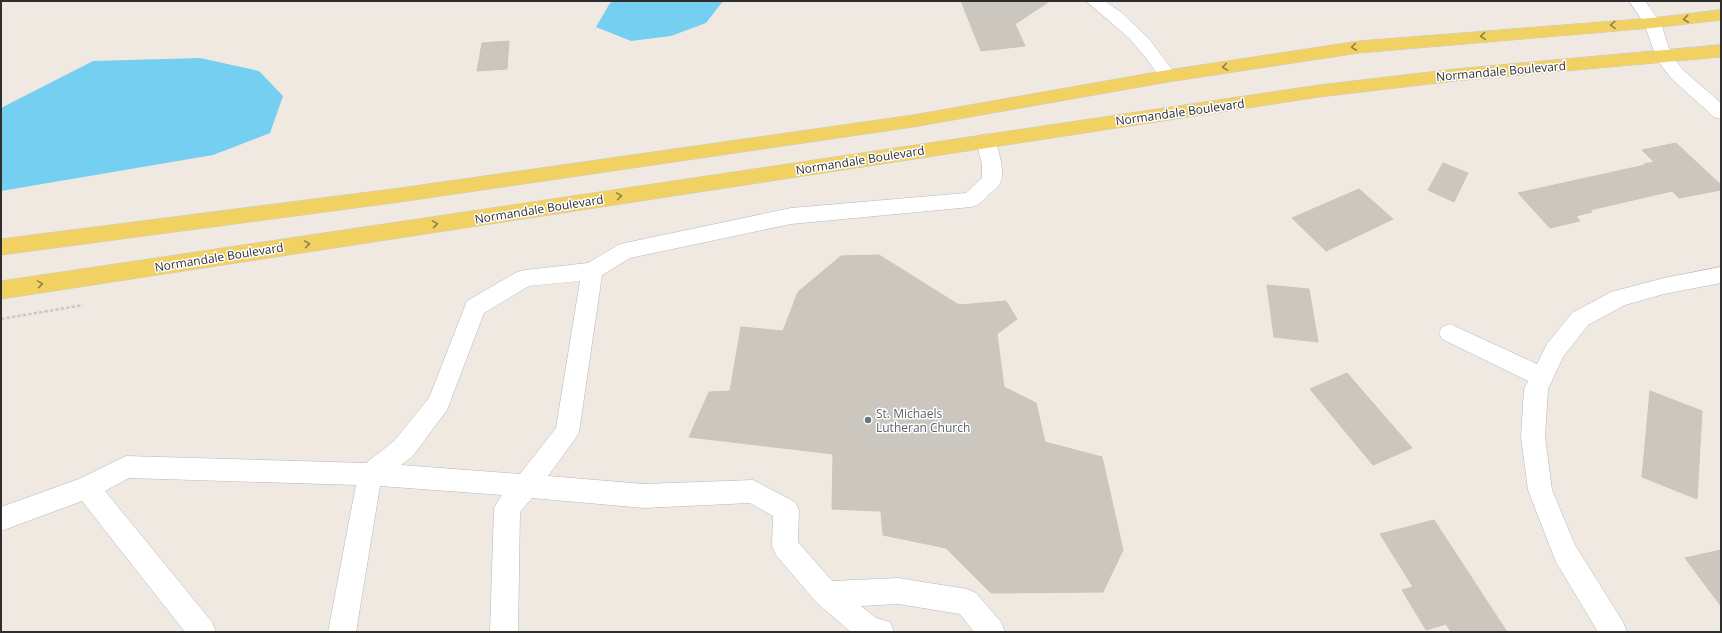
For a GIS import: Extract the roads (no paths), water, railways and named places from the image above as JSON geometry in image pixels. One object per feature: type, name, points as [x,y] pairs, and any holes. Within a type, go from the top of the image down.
[{"type":"main road","points":[[1,247],[400,195],[913,121],[1168,76],[1359,47],[1652,23],[1721,15]]},
{"type":"main road","name":"Normandale Boulevard","points":[[1,290],[1326,90],[1455,75],[1721,51]]},
{"type":"street","points":[[1094,1],[1134,31],[1157,58],[1168,76]]},
{"type":"street","points":[[1637,1],[1652,23],[1663,56],[1678,75],[1721,113]]},
{"type":"street","points":[[342,632],[370,474],[403,449],[439,403],[475,307],[525,278],[592,271],[625,251],[791,216],[971,200],[992,180],[992,164],[986,141]]},
{"type":"street","points":[[504,632],[507,508],[526,486],[567,432],[592,271]]},
{"type":"street","points":[[1613,632],[1565,553],[1540,490],[1533,437],[1536,389],[1541,376],[1555,351],[1580,319],[1619,298],[1664,286],[1721,275]]},
{"type":"street","points":[[1450,333],[1541,376]]},
{"type":"street","points":[[1,519],[87,488],[126,467],[370,474],[644,496],[754,491],[786,510],[785,546],[826,594],[871,631],[880,632]]},
{"type":"street","points":[[87,488],[202,632]]},
{"type":"street","points":[[826,594],[898,591],[967,602],[991,632]]},
{"type":"water","points":[[615,1],[723,1],[706,23],[671,36],[631,41],[596,27],[610,3]]},
{"type":"water","points":[[200,58],[259,71],[283,96],[270,133],[213,155],[1,191],[1,108],[93,61]]},
{"type":"place","name":"St. Michaels Lutheran Church","points":[[868,420]]}]
